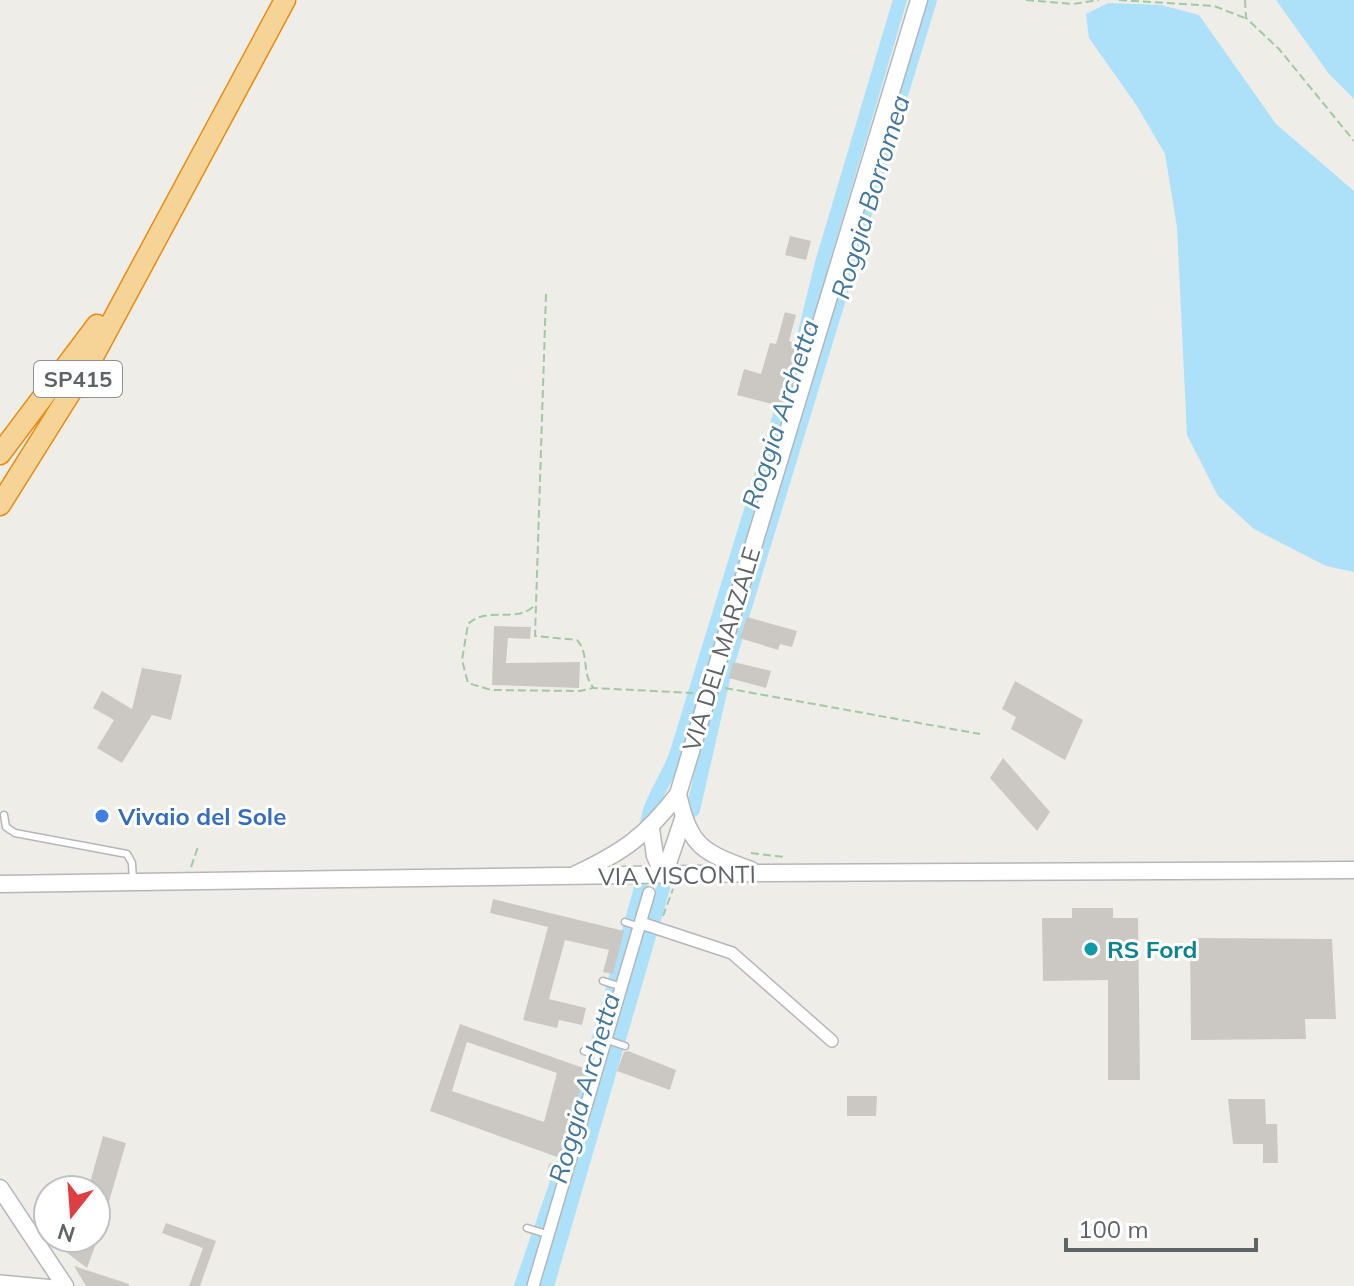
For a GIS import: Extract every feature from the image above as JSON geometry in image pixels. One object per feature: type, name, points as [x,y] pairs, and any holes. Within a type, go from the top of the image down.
[{"type":"highway","points":[[150,250],[285,0]]},
{"type":"highway","name":"SP415","points":[[0,454],[52,389],[150,250]]},
{"type":"highway","name":"SP415","points":[[0,505],[94,355],[150,250]]},
{"type":"main road","name":"VIA DEL MARZALE","points":[[570,877],[622,853],[651,829],[678,794],[919,0]]},
{"type":"main road","name":"VIA DEL MARZALE","points":[[678,794],[688,833],[711,855],[761,873]]},
{"type":"main road","points":[[664,875],[683,818]]},
{"type":"main road","points":[[651,829],[655,856],[664,875]]},
{"type":"main road","name":"VIA VISCONTI","points":[[0,884],[761,873],[1354,870]]},
{"type":"main road","points":[[0,1188],[65,1286]]},
{"type":"street","points":[[533,1286],[649,893]]},
{"type":"street","points":[[640,925],[732,953],[832,1041]]},
{"type":"street","points":[[0,1281],[54,1286]]},
{"type":"lane","points":[[4,815],[6,827],[15,833],[127,854],[132,863],[133,881]]},
{"type":"lane","points":[[625,922],[640,925]]},
{"type":"lane","points":[[603,981],[622,987]]},
{"type":"lane","points":[[607,1040],[625,1046]]},
{"type":"lane","points":[[584,1051],[602,1056]]},
{"type":"lane","points":[[553,1167],[568,1172]]},
{"type":"lane","points":[[527,1228],[550,1235]]},
{"type":"path","points":[[1026,0],[1073,4],[1099,0]]},
{"type":"path","points":[[1119,0],[1214,6],[1246,18],[1279,49],[1354,141]]},
{"type":"path","points":[[1245,0],[1246,18]]},
{"type":"path","points":[[546,294],[535,636],[577,640],[585,652],[589,682],[594,688]]},
{"type":"path","points":[[534,606],[523,613],[484,615],[468,624],[462,660],[468,683],[491,690],[580,691],[594,688],[689,692]]},
{"type":"path","points":[[727,689],[980,734]]},
{"type":"path","points":[[186,879],[198,847]]},
{"type":"water","points":[[1276,0],[1354,0],[1354,99],[1329,74]]},
{"type":"water","points":[[1108,3],[1161,5],[1199,15],[1276,124],[1354,191],[1354,572],[1326,566],[1254,529],[1218,496],[1187,435],[1177,227],[1165,154],[1137,106],[1089,38],[1086,14]]},
{"type":"building","points":[[790,236],[811,241],[806,260],[785,255]]},
{"type":"building","points":[[785,312],[796,315],[789,341],[800,345],[783,407],[737,395],[744,369],[761,374],[770,343],[776,344]]},
{"type":"building","points":[[747,617],[797,631],[792,647],[780,644],[778,650],[740,638]]},
{"type":"building","points":[[494,626],[531,627],[530,639],[508,638],[506,663],[580,662],[579,688],[492,685]]},
{"type":"building","points":[[733,662],[771,671],[766,688],[729,678]]},
{"type":"building","points":[[142,668],[182,675],[171,720],[152,715],[122,763],[97,748],[114,720],[93,708],[102,691],[132,709]]},
{"type":"building","points":[[1015,681],[1083,720],[1065,760],[1011,729],[1016,717],[1002,709]]},
{"type":"building","points":[[1003,758],[1050,812],[1037,831],[990,778]]},
{"type":"building","points":[[493,899],[624,931],[613,974],[603,972],[609,950],[565,940],[549,999],[586,1008],[582,1025],[559,1020],[557,1028],[523,1020],[548,927],[490,913]]},
{"type":"building","name":"RS Ford","points":[[1072,908],[1113,908],[1113,918],[1138,918],[1140,1080],[1108,1080],[1108,980],[1043,981],[1042,918],[1072,918]]},
{"type":"building","points":[[1190,938],[1332,939],[1336,1019],[1305,1019],[1306,1039],[1191,1040]]},
{"type":"building","points":[[460,1024],[586,1069],[560,1158],[430,1111]],"holes":[[[467,1042],[557,1073],[544,1122],[452,1091]]]},
{"type":"building","points":[[624,1052],[676,1070],[670,1090],[617,1071]]},
{"type":"building","points":[[847,1096],[877,1096],[876,1116],[847,1116]]},
{"type":"building","points":[[1228,1099],[1265,1099],[1266,1124],[1277,1124],[1278,1163],[1263,1163],[1263,1144],[1233,1144]]},
{"type":"building","points":[[103,1136],[126,1143],[112,1191],[112,1174],[92,1174]]},
{"type":"building","points":[[166,1223],[216,1241],[200,1286],[189,1286],[203,1248],[162,1233]]},
{"type":"building","points":[[69,1254],[92,1254],[87,1268]]},
{"type":"building","points":[[74,1266],[129,1284],[129,1286],[86,1286]]},
{"type":"waterway","name":"Roggia Archetta","points":[[647,824],[677,752],[780,415],[786,409],[822,263],[900,0]]},
{"type":"waterway","name":"Roggia Borromea","points":[[693,810],[723,679],[930,0]]},
{"type":"waterway","name":"Roggia Archetta","points":[[521,1286],[564,1162],[641,888]]},
{"type":"waterway","name":"Roggia Borromea","points":[[547,1286],[663,888]]},
{"type":"place","name":"Vivaio del Sole","points":[[102,816]]},
{"type":"place","name":"RS Ford","points":[[1091,949]]}]
